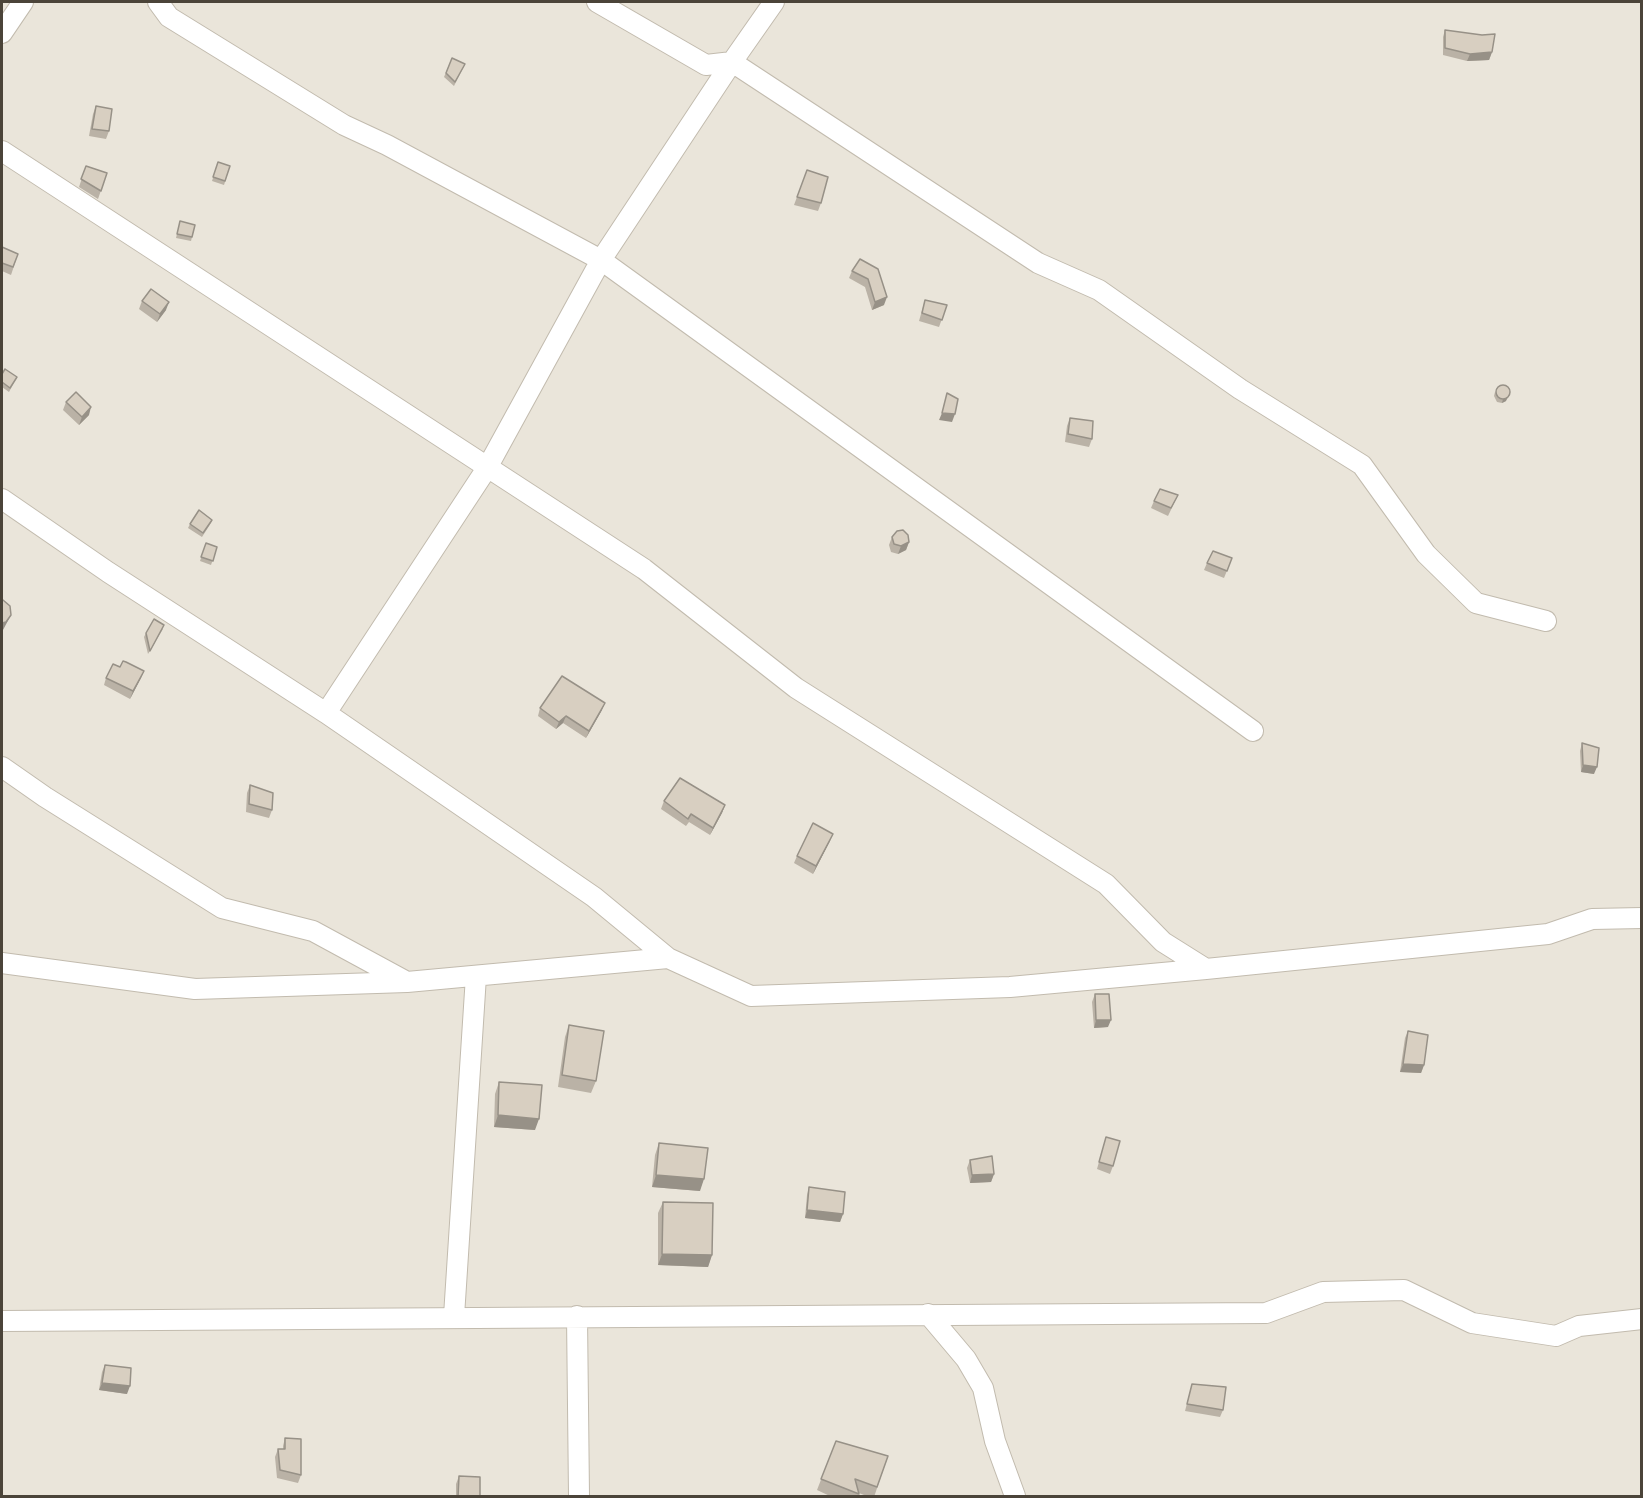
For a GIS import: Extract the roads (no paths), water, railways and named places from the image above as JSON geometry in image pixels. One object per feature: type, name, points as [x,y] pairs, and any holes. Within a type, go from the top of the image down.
[{"type":"street","points":[[2,33],[23,2]]},
{"type":"street","points":[[158,2],[169,17],[344,125],[387,145],[601,260],[1253,731]]},
{"type":"street","points":[[597,2],[706,65],[732,62],[1038,263],[1099,290],[1239,389],[1362,465],[1426,554],[1476,603],[1546,621]]},
{"type":"street","points":[[326,713],[487,468],[601,260],[774,2]]},
{"type":"street","points":[[2,151],[644,569],[796,688],[1106,884],[1163,942],[1206,969]]},
{"type":"street","points":[[2,499],[108,572],[326,713],[594,897],[668,958],[751,996],[1010,987],[1548,934],[1592,919],[1641,918]]},
{"type":"street","points":[[2,767],[45,797],[222,908],[313,932],[406,982]]},
{"type":"street","points":[[2,963],[195,989],[406,982],[668,958]]},
{"type":"street","points":[[454,1316],[476,976]]},
{"type":"street","points":[[2,1321],[454,1316],[1266,1313],[1323,1292],[1404,1290],[1472,1323],[1556,1336],[1579,1326],[1641,1319]]},
{"type":"street","points":[[928,1314],[966,1359],[983,1388],[995,1441],[1015,1497]]},
{"type":"street","points":[[577,1316],[579,1497]]}]
